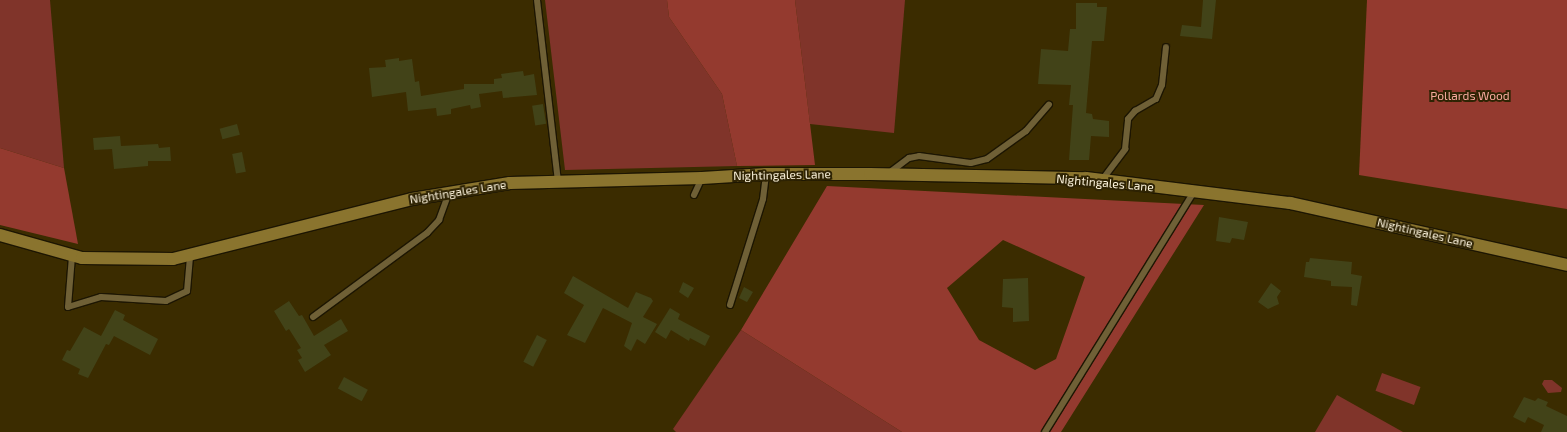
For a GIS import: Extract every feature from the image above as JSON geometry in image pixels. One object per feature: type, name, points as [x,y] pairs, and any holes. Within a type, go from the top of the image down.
[{"type":"main road","name":"Nightingales Lane","points":[[0,235],[82,258],[173,259],[412,198],[510,183],[702,178],[766,174],[887,174],[1101,181],[1290,203],[1567,265]]},
{"type":"lane","points":[[537,0],[558,181]]},
{"type":"lane","points":[[1101,181],[1125,149],[1128,119],[1135,111],[1156,99],[1162,85],[1166,47]]},
{"type":"lane","points":[[887,174],[909,158],[919,156],[971,163],[987,159],[1026,131],[1049,106]]},
{"type":"lane","points":[[730,305],[763,199],[766,174]]},
{"type":"lane","points":[[694,195],[702,178]]},
{"type":"lane","points":[[1045,432],[1194,192]]},
{"type":"lane","points":[[312,317],[427,233],[439,220],[449,193]]},
{"type":"lane","points":[[72,256],[68,307],[101,297],[166,300],[187,291],[190,255]]},
{"type":"shaded area","points":[[0,0],[50,0],[64,168],[0,148]]},
{"type":"shaded area","points":[[545,0],[667,0],[669,17],[722,94],[737,166],[565,170]]},
{"type":"shaded area","points":[[795,0],[905,0],[894,133],[810,124]]},
{"type":"shaded area","points":[[741,330],[902,432],[676,432],[673,429]]},
{"type":"shaded area","points":[[1382,373],[1421,387],[1414,405],[1376,391]]},
{"type":"shaded area","points":[[1544,380],[1552,380],[1562,388],[1561,392],[1548,393],[1542,384]]},
{"type":"shaded area","points":[[1337,395],[1403,432],[1315,432]]},
{"type":"green space","points":[[667,0],[795,0],[815,165],[737,166],[722,94],[669,17]]},
{"type":"green space","name":"Pollards Wood","points":[[1367,0],[1567,0],[1567,209],[1359,175]]},
{"type":"green space","points":[[0,148],[64,168],[78,244],[0,225]]},
{"type":"green space","points":[[827,186],[1204,205],[1061,432],[902,432],[741,330]],"holes":[[[1003,240],[1085,277],[1056,359],[1035,370],[979,340],[947,288]]]},
{"type":"building","points":[[1203,0],[1216,0],[1212,39],[1180,36],[1182,25],[1201,27]]},
{"type":"building","points":[[1076,3],[1097,3],[1097,7],[1107,7],[1104,41],[1092,41],[1086,113],[1092,114],[1093,119],[1109,121],[1109,137],[1091,136],[1089,160],[1069,160],[1073,105],[1069,105],[1071,85],[1038,84],[1041,49],[1068,51],[1070,29],[1076,29]]},
{"type":"building","points":[[399,58],[399,61],[412,59],[415,82],[419,81],[421,96],[464,89],[464,84],[494,84],[494,79],[502,78],[501,74],[523,71],[524,76],[534,74],[537,95],[503,98],[502,91],[479,94],[481,107],[471,109],[470,105],[451,109],[451,114],[437,116],[436,108],[408,111],[406,92],[372,97],[369,68],[386,67],[385,60]]},
{"type":"building","points":[[543,104],[546,124],[535,125],[532,106]]},
{"type":"building","points":[[237,124],[240,135],[222,139],[220,129]]},
{"type":"building","points":[[120,136],[121,146],[158,144],[159,148],[170,147],[171,161],[148,161],[148,166],[114,169],[112,149],[94,150],[93,138]]},
{"type":"building","points":[[242,152],[246,172],[236,174],[232,154]]},
{"type":"building","points":[[1219,217],[1248,222],[1244,240],[1232,238],[1230,243],[1216,241]]},
{"type":"building","points":[[1310,258],[1352,262],[1351,274],[1362,276],[1357,306],[1351,305],[1352,287],[1331,286],[1331,281],[1304,277],[1306,262],[1309,262]]},
{"type":"building","points":[[573,276],[628,308],[636,292],[651,298],[653,301],[643,317],[657,324],[645,344],[637,339],[631,351],[624,346],[632,323],[603,308],[585,343],[567,335],[584,305],[564,293]]},
{"type":"building","points":[[1028,278],[1029,321],[1013,322],[1013,308],[1002,307],[1003,279]]},
{"type":"building","points":[[683,282],[694,288],[688,298],[679,292]]},
{"type":"building","points":[[1271,283],[1281,291],[1277,297],[1279,304],[1268,309],[1258,302]]},
{"type":"building","points":[[744,287],[753,292],[747,302],[739,298]]},
{"type":"building","points":[[289,301],[299,316],[302,315],[314,336],[341,319],[348,331],[324,345],[331,355],[305,372],[298,360],[302,358],[297,350],[301,348],[289,329],[286,331],[274,311]]},
{"type":"building","points":[[670,308],[680,314],[678,319],[710,336],[705,346],[690,338],[689,341],[671,330],[666,339],[655,332]]},
{"type":"building","points":[[115,310],[125,315],[123,320],[158,339],[150,355],[114,336],[109,345],[106,344],[88,378],[78,374],[80,369],[62,360],[67,350],[70,351],[84,327],[101,336]]},
{"type":"building","points":[[537,335],[547,340],[533,367],[523,362]]},
{"type":"building","points":[[344,377],[368,390],[362,401],[338,388]]},
{"type":"building","points":[[1524,397],[1535,401],[1538,398],[1548,402],[1546,406],[1567,416],[1567,432],[1541,432],[1544,425],[1528,417],[1525,423],[1513,417]]}]
